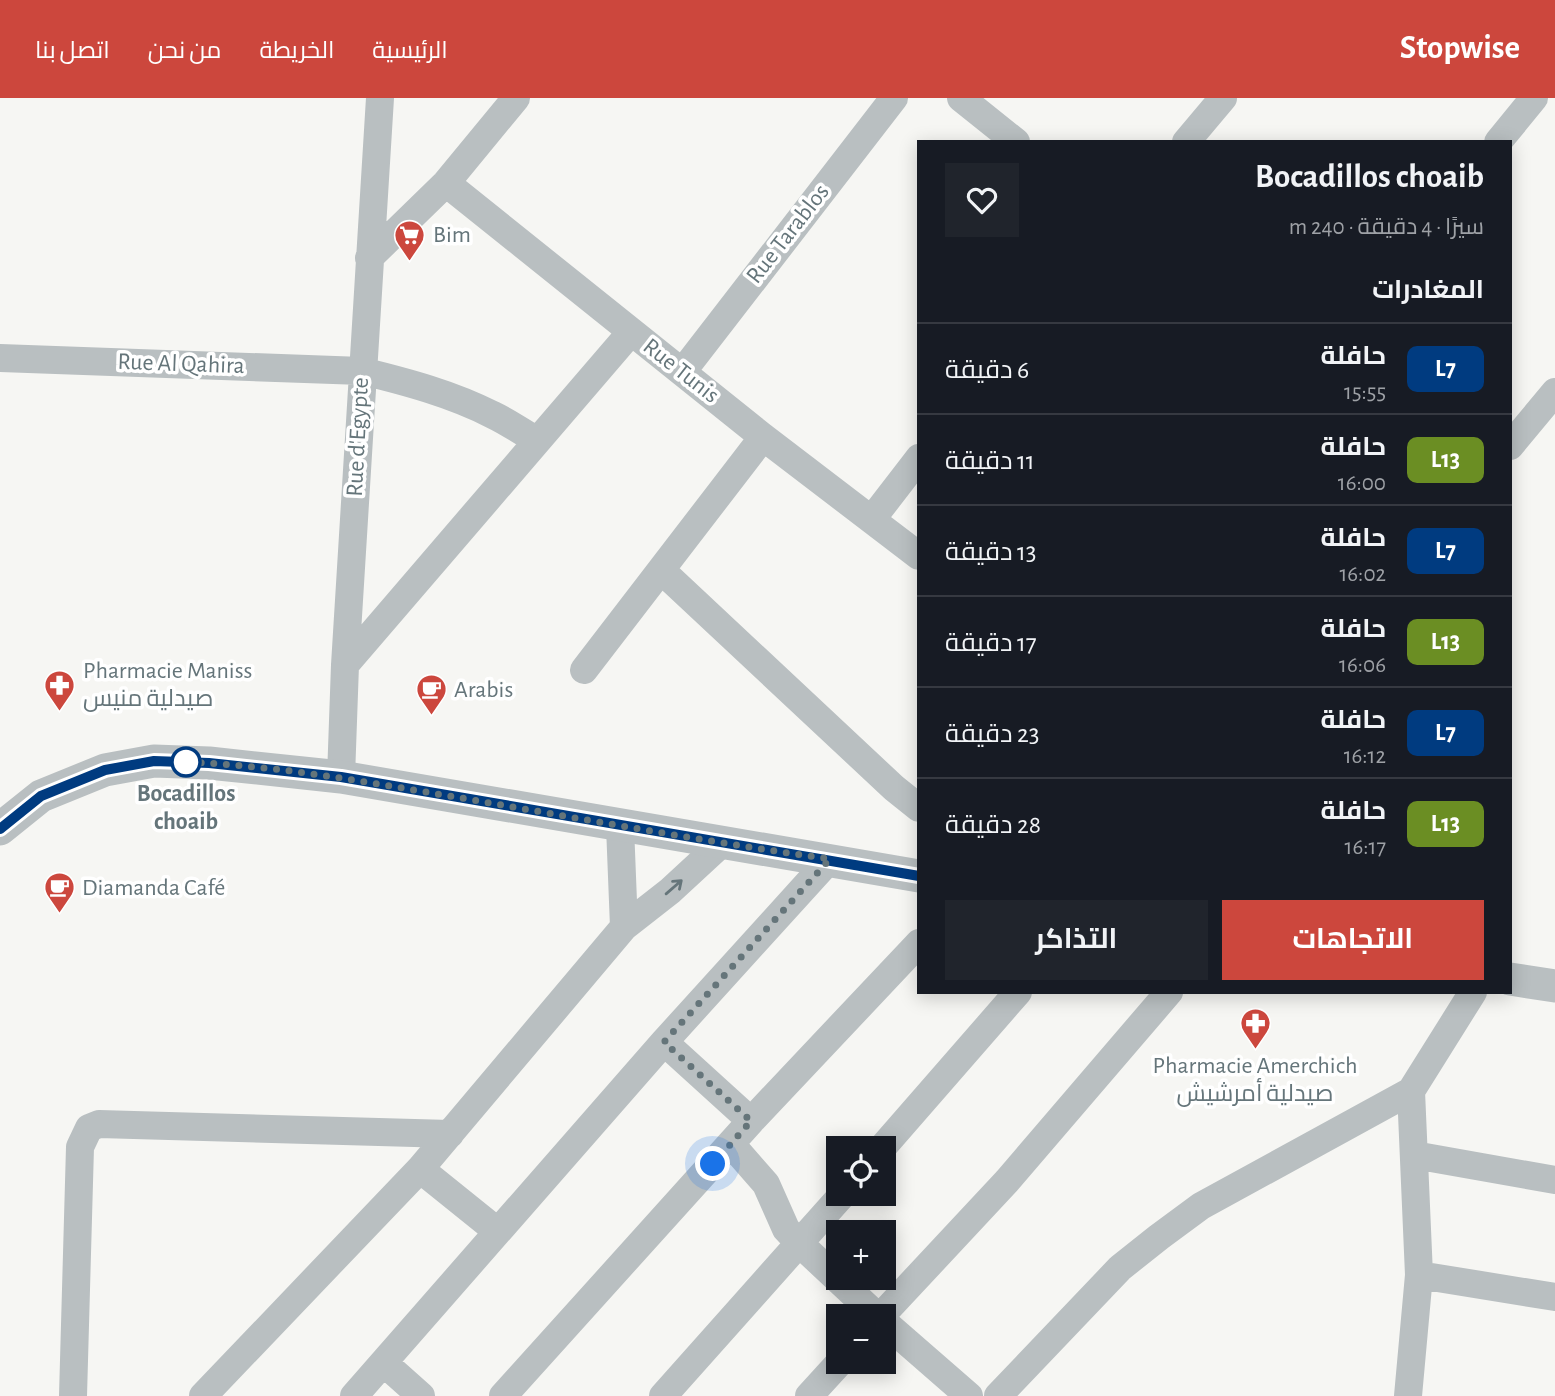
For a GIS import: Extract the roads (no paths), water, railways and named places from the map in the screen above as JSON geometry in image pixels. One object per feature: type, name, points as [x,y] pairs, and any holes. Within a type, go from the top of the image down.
[{"type":"street","name":"Rue d'Egypte","points":[[341,777],[345,665],[380,98]]},
{"type":"street","points":[[369,258],[446,183],[516,98]]},
{"type":"street","name":"Rue Tarablos","points":[[683,371],[894,98]]},
{"type":"street","points":[[961,98],[1014,140]]},
{"type":"street","points":[[1188,140],[1223,98]]},
{"type":"street","points":[[1500,140],[1522,102]]},
{"type":"street","name":"Rue Tunis","points":[[446,183],[763,437],[917,554]]},
{"type":"street","points":[[345,665],[631,332]]},
{"type":"street","name":"Rue Al Qahira","points":[[0,358],[362,371],[421,385],[454,398],[493,415],[536,440]]},
{"type":"street","points":[[1512,444],[1555,393]]},
{"type":"street","points":[[584,670],[763,437]]},
{"type":"street","points":[[872,519],[917,461]]},
{"type":"street","points":[[661,570],[917,806]]},
{"type":"street","points":[[0,829],[41,796],[105,770],[154,761],[209,763],[341,777],[917,876]]},
{"type":"street","points":[[620,826],[624,927]]},
{"type":"street","points":[[203,1396],[420,1169],[624,927],[670,891],[722,844]]},
{"type":"street","points":[[354,1396],[664,1042],[830,859]]},
{"type":"street","points":[[503,1396],[751,1121],[917,945]]},
{"type":"street","points":[[1512,979],[1555,986]]},
{"type":"street","points":[[892,1136],[1016,994]]},
{"type":"street","points":[[890,1304],[1007,1181],[1167,994]]},
{"type":"street","points":[[998,1396],[1120,1268],[1158,1237],[1201,1206],[1411,1091],[1472,994]]},
{"type":"street","points":[[664,1042],[751,1121]]},
{"type":"street","points":[[1408,1396],[1419,1275],[1411,1091]]},
{"type":"street","points":[[73,1396],[80,1147],[89,1128],[99,1124],[450,1134]]},
{"type":"street","points":[[730,1144],[766,1184],[786,1229],[866,1304]]},
{"type":"street","points":[[1414,1154],[1555,1180]]},
{"type":"street","points":[[420,1169],[498,1231]]},
{"type":"street","points":[[663,1396],[832,1206]]},
{"type":"street","points":[[1419,1275],[1555,1297]]},
{"type":"street","points":[[896,1332],[970,1396]]},
{"type":"street","points":[[384,1363],[421,1396]]},
{"type":"street","points":[[809,1396],[829,1374]]},
{"type":"place","name":"Bim","points":[[410,262]]},
{"type":"place","name":"Pharmacie Maniss صيدلية منيس","points":[[60,712]]},
{"type":"place","name":"Arabis","points":[[431,717]]},
{"type":"place","name":"Bocadillos choaib","points":[[186,762]]},
{"type":"place","name":"Diamanda Café","points":[[59,915]]},
{"type":"place","name":"Pharmacie Amerchich صيدلية أمرشيش","points":[[1255,1051]]}]
